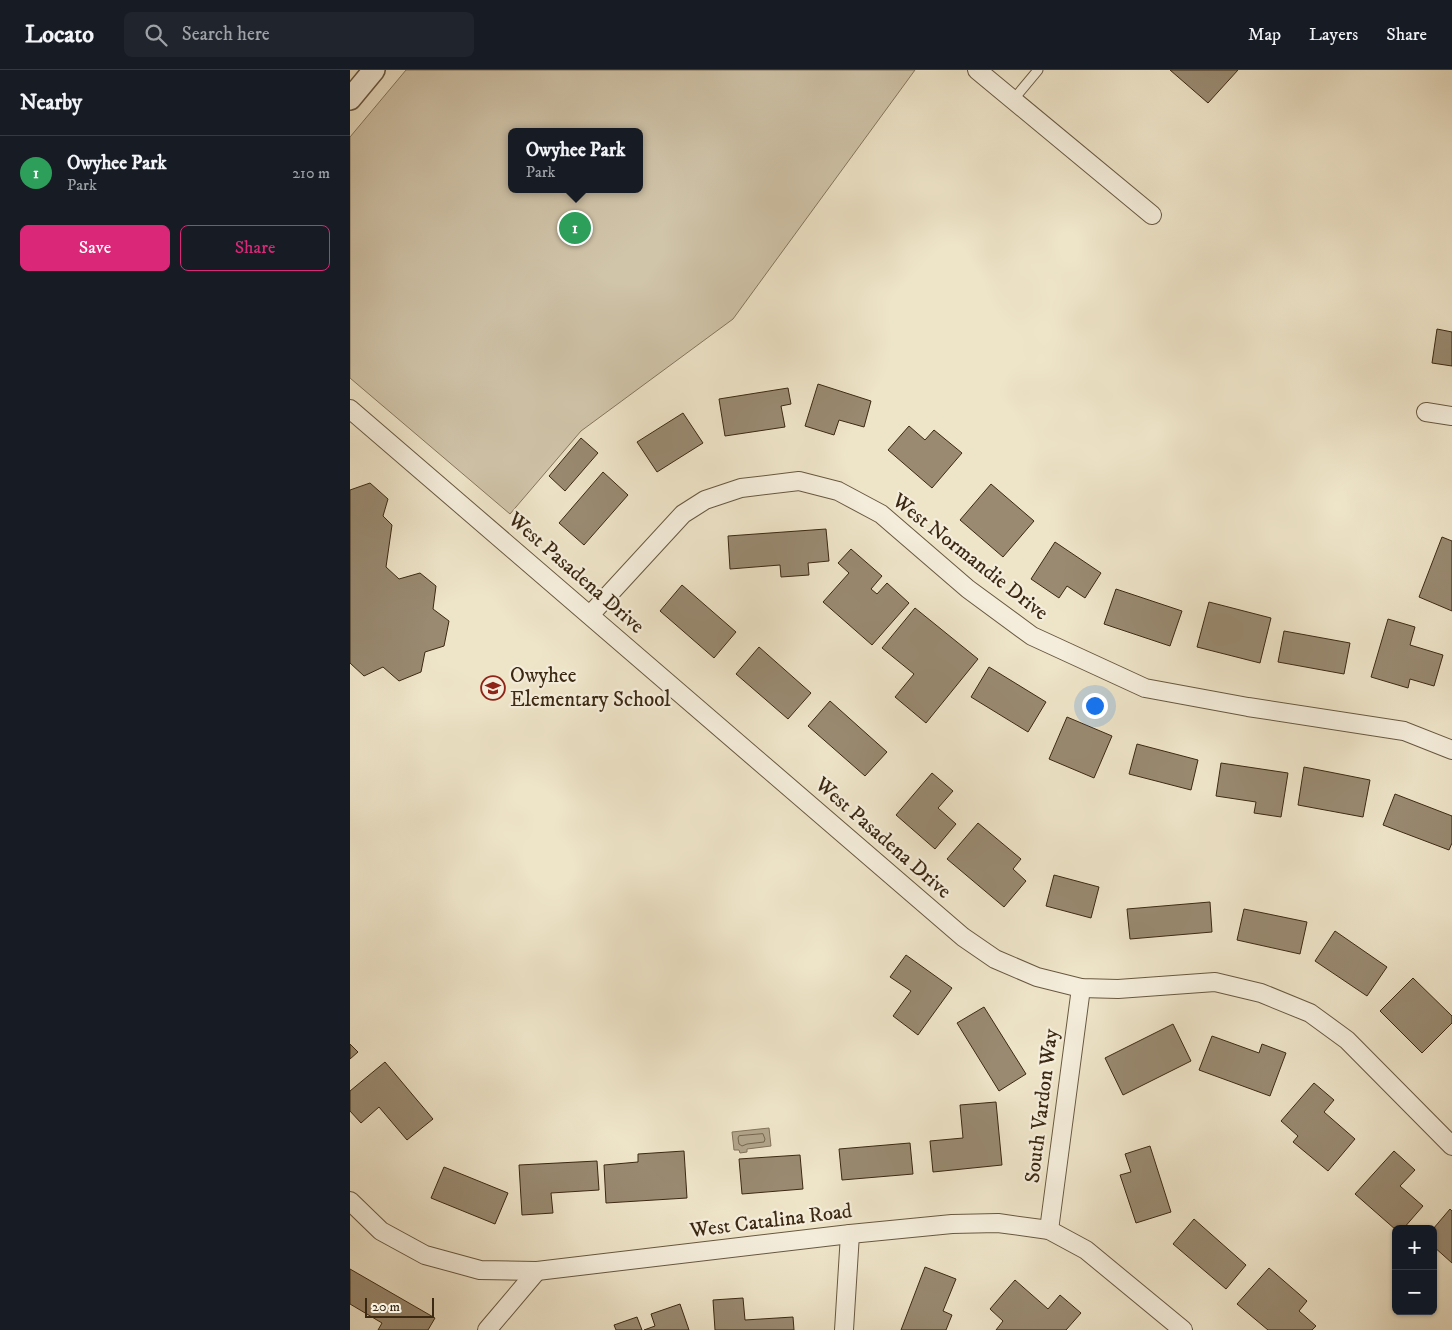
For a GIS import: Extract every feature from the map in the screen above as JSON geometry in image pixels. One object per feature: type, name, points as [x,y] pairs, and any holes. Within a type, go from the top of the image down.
[{"type":"street","points":[[350,99],[374,70]]},
{"type":"street","points":[[977,70],[1152,215]]},
{"type":"street","name":"West Pasadena Drive","points":[[350,408],[963,937],[995,959],[1036,977],[1081,988],[1118,989],[1215,982],[1260,993],[1310,1013],[1347,1040],[1452,1146]]},
{"type":"street","points":[[1426,412],[1452,416]]},
{"type":"street","name":"West Normandie Drive","points":[[590,615],[683,514],[705,500],[741,488],[798,481],[838,490],[881,514],[968,589],[1032,636],[1145,688],[1404,732],[1452,750]]},
{"type":"street","name":"South Vardon Way","points":[[1049,1230],[1081,988]]},
{"type":"street","name":"West Catalina Road","points":[[350,1201],[381,1231],[425,1255],[480,1270],[538,1271],[850,1234],[952,1224],[998,1223],[1049,1230],[1086,1250],[1183,1330]]},
{"type":"street","points":[[844,1330],[850,1234]]},
{"type":"street","points":[[486,1330],[538,1271]]},
{"type":"lane","points":[[1013,100],[1038,70]]},
{"type":"shaded area","points":[[406,70],[915,70],[733,319],[581,431],[510,514],[350,378],[350,137]]},
{"type":"water","points":[[769,1128],[771,1146],[747,1149],[747,1152],[740,1153],[739,1150],[734,1150],[732,1132]]},
{"type":"building","points":[[1170,70],[1238,70],[1208,103]]},
{"type":"building","points":[[1437,329],[1452,332],[1452,366],[1432,363]]},
{"type":"building","points":[[818,384],[871,401],[864,427],[839,420],[834,435],[805,426]]},
{"type":"building","points":[[788,388],[791,404],[781,406],[785,427],[725,436],[719,399]]},
{"type":"building","points":[[683,413],[703,443],[657,472],[637,442]]},
{"type":"building","points":[[909,426],[925,440],[934,430],[962,453],[932,488],[888,450]]},
{"type":"building","points":[[581,438],[598,453],[565,491],[549,476]]},
{"type":"building","points":[[603,472],[628,495],[584,545],[559,523]]},
{"type":"building","points":[[370,483],[388,499],[383,516],[392,525],[386,567],[399,579],[420,573],[436,586],[433,609],[449,621],[444,646],[425,652],[421,672],[399,681],[383,667],[364,676],[350,663],[350,490]]},
{"type":"building","points":[[991,484],[1034,521],[1003,557],[960,520]]},
{"type":"building","points":[[826,529],[829,561],[808,563],[809,575],[781,577],[780,565],[730,569],[728,536]]},
{"type":"building","points":[[1442,537],[1452,541],[1452,611],[1419,597]]},
{"type":"building","points":[[1055,542],[1101,573],[1085,598],[1067,586],[1059,598],[1031,579]]},
{"type":"building","points":[[851,549],[882,576],[871,589],[877,594],[887,583],[909,603],[872,645],[823,602],[849,573],[838,563]]},
{"type":"building","points":[[682,585],[736,632],[714,658],[660,611]]},
{"type":"building","points":[[1116,589],[1182,611],[1170,646],[1104,624]]},
{"type":"building","points":[[1209,602],[1271,618],[1260,663],[1197,647]]},
{"type":"building","points":[[915,608],[978,659],[926,723],[895,697],[914,674],[882,648]]},
{"type":"building","points":[[1388,619],[1415,627],[1410,645],[1443,655],[1434,686],[1410,679],[1408,688],[1371,677]]},
{"type":"building","points":[[1284,631],[1350,643],[1344,674],[1278,662]]},
{"type":"building","points":[[759,647],[811,693],[788,719],[736,674]]},
{"type":"building","points":[[989,667],[1046,702],[1028,732],[971,697]]},
{"type":"building","points":[[830,701],[887,752],[865,776],[808,726]]},
{"type":"building","points":[[1067,717],[1112,736],[1094,778],[1049,759]]},
{"type":"building","points":[[1137,744],[1198,760],[1191,790],[1129,774]]},
{"type":"building","points":[[1221,763],[1288,773],[1281,817],[1254,813],[1256,802],[1216,796]]},
{"type":"building","points":[[1304,767],[1370,780],[1363,817],[1298,805]]},
{"type":"building","points":[[932,773],[953,791],[938,808],[956,824],[935,849],[896,815]]},
{"type":"building","points":[[1395,794],[1452,816],[1452,843],[1449,850],[1383,825]]},
{"type":"building","points":[[978,823],[1021,859],[1013,869],[1026,881],[1004,907],[947,859]]},
{"type":"building","points":[[1054,875],[1099,887],[1091,918],[1046,906]]},
{"type":"building","points":[[1210,902],[1212,932],[1130,939],[1127,909]]},
{"type":"building","points":[[1244,909],[1307,922],[1300,954],[1237,940]]},
{"type":"building","points":[[1335,931],[1387,967],[1367,996],[1315,961]]},
{"type":"building","points":[[906,955],[952,988],[918,1035],[893,1016],[911,991],[890,977]]},
{"type":"building","points":[[1413,978],[1452,1016],[1452,1023],[1422,1053],[1380,1011]]},
{"type":"building","points":[[984,1007],[1026,1074],[999,1091],[957,1023]]},
{"type":"building","points":[[1173,1024],[1191,1061],[1123,1095],[1105,1058]]},
{"type":"building","points":[[1212,1036],[1259,1053],[1262,1044],[1286,1053],[1270,1096],[1199,1070]]},
{"type":"building","points":[[350,1044],[358,1052],[350,1059]]},
{"type":"building","points":[[385,1062],[433,1119],[407,1140],[379,1107],[361,1123],[350,1111],[350,1091]]},
{"type":"building","points":[[1314,1083],[1334,1100],[1324,1112],[1355,1139],[1328,1171],[1293,1142],[1298,1136],[1281,1121]]},
{"type":"building","points":[[996,1102],[1002,1165],[933,1172],[930,1141],[963,1138],[960,1105]]},
{"type":"building","points":[[910,1143],[913,1174],[842,1180],[839,1149]]},
{"type":"building","points":[[1150,1146],[1171,1212],[1136,1223],[1120,1175],[1131,1172],[1125,1154]]},
{"type":"building","points":[[684,1151],[687,1198],[606,1203],[604,1165],[638,1162],[638,1154]]},
{"type":"building","points":[[1394,1151],[1415,1170],[1400,1186],[1423,1206],[1406,1225],[1392,1226],[1355,1194]]},
{"type":"building","points":[[800,1155],[803,1189],[742,1194],[739,1159]]},
{"type":"building","points":[[597,1161],[599,1190],[551,1193],[553,1213],[522,1215],[519,1165]]},
{"type":"building","points":[[444,1167],[508,1193],[495,1224],[431,1198]]},
{"type":"building","points":[[1450,1209],[1452,1211],[1452,1263],[1437,1250],[1436,1225]]},
{"type":"building","points":[[1194,1219],[1246,1265],[1226,1289],[1173,1244]]},
{"type":"building","points":[[925,1267],[956,1279],[943,1311],[952,1315],[946,1330],[901,1330]]},
{"type":"building","points":[[1269,1268],[1307,1301],[1299,1311],[1316,1326],[1312,1330],[1268,1330],[1237,1304]]},
{"type":"building","points":[[350,1269],[435,1318],[428,1330],[378,1330],[382,1323],[350,1304]]},
{"type":"building","points":[[1015,1280],[1048,1309],[1060,1295],[1081,1313],[1066,1330],[996,1330],[1003,1321],[990,1309]]},
{"type":"building","points":[[743,1298],[745,1320],[793,1317],[794,1330],[715,1330],[713,1300]]},
{"type":"building","points":[[680,1304],[689,1330],[644,1330],[655,1326],[651,1314]]},
{"type":"building","points":[[637,1317],[642,1330],[616,1330],[614,1325]]},
{"type":"place","name":"Owyhee Park","points":[[575,228]]},
{"type":"place","name":"Owyhee Elementary School","points":[[493,688]]}]
